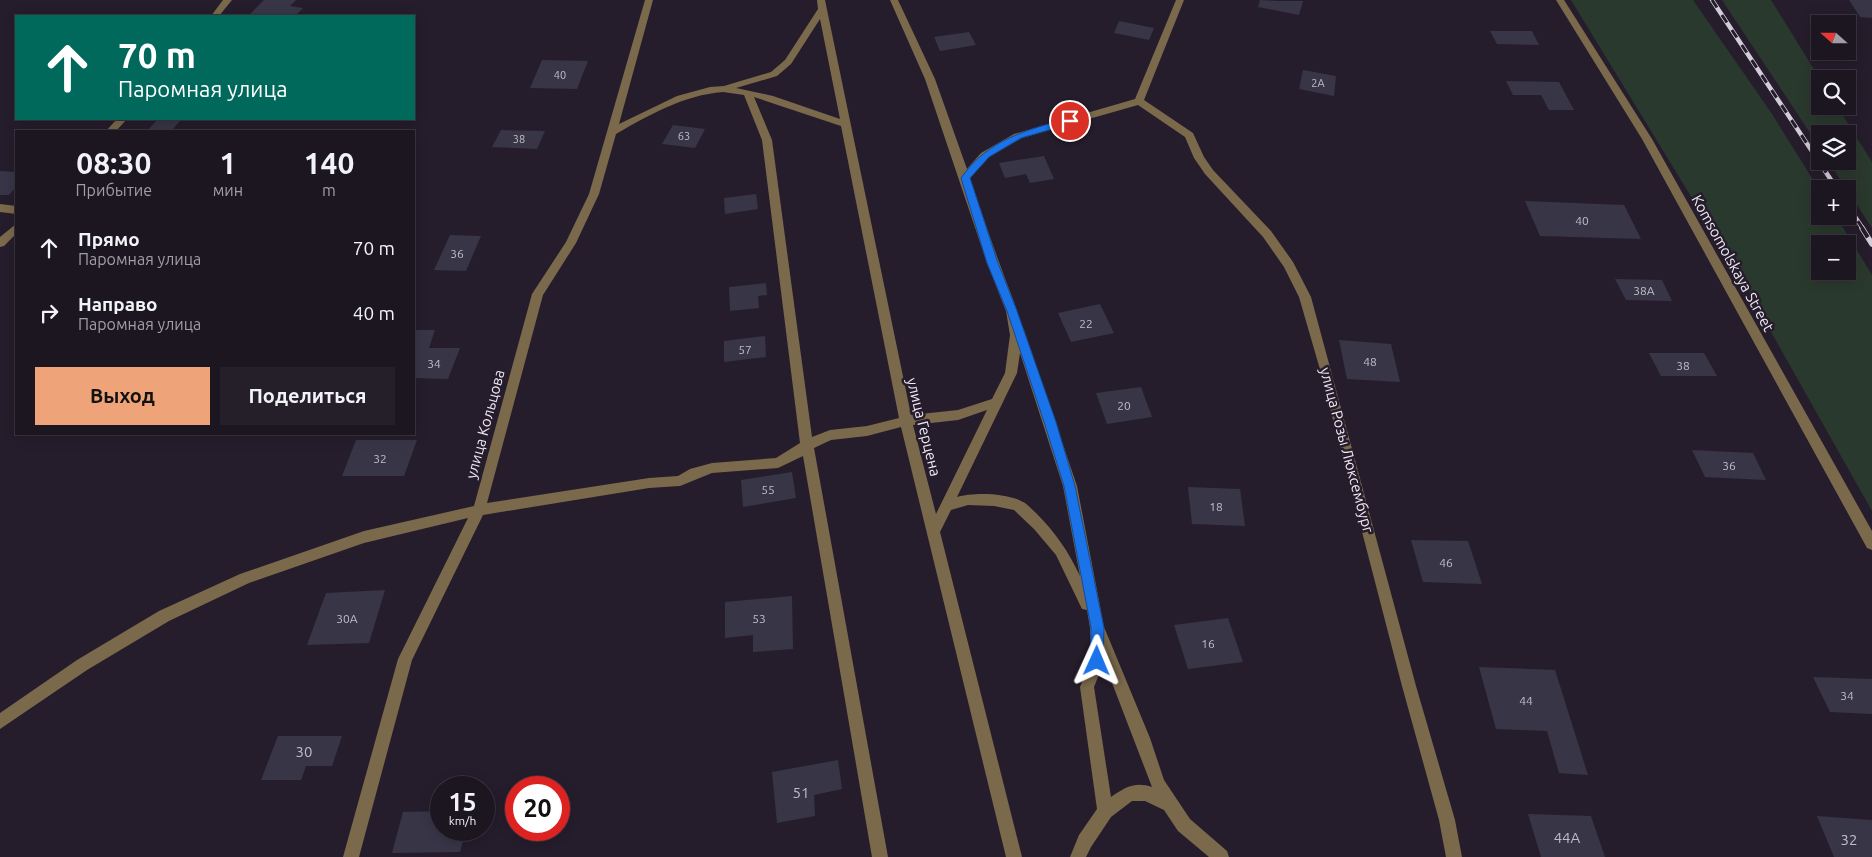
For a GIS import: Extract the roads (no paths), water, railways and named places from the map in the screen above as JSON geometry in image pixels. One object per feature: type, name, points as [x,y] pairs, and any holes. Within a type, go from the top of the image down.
[{"type":"street","points":[[216,15],[228,0]]},
{"type":"street","name":"улица Кольцова","points":[[351,857],[405,659],[479,510],[538,294],[571,242],[594,194],[649,0]]},
{"type":"street","points":[[894,0],[930,79],[966,178],[992,263],[1012,311],[1070,486],[1097,628],[1097,661],[1087,687],[1106,812]]},
{"type":"street","points":[[966,178],[985,155],[1018,136],[1139,101],[1180,0]]},
{"type":"street","name":"Komsomolskaya Street","points":[[1560,0],[1647,139],[1872,544]]},
{"type":"street","points":[[612,132],[662,105],[694,94],[721,89],[774,74],[788,62],[822,5]]},
{"type":"street","name":"улица Герцена","points":[[822,5],[906,421],[1014,857]]},
{"type":"street","points":[[721,89],[748,93],[845,124]]},
{"type":"street","points":[[748,93],[767,140],[808,445],[880,857]]},
{"type":"street","name":"улица Розы Люксембург","points":[[1139,101],[1189,135],[1199,158],[1209,172],[1267,234],[1289,265],[1305,298],[1447,820],[1454,857]]},
{"type":"street","points":[[112,130],[121,120]]},
{"type":"street","points":[[0,208],[15,210]]},
{"type":"street","points":[[0,243],[15,229]]},
{"type":"street","points":[[934,532],[1011,373],[1016,335],[1012,311]]},
{"type":"street","points":[[0,722],[82,665],[164,616],[245,578],[364,537],[479,510],[649,483],[680,481],[695,473],[712,468],[778,463],[808,445],[830,435],[867,431],[906,421],[958,415],[996,402]]},
{"type":"street","points":[[947,506],[968,499],[994,500],[1018,505],[1061,550],[1097,628],[1142,738],[1158,784],[1184,825],[1221,857]]},
{"type":"street","points":[[1078,857],[1085,842],[1106,812],[1130,793],[1146,793],[1170,804]]},
{"type":"railway","points":[[1712,0],[1831,180]]},
{"type":"railway","points":[[1856,218],[1863,229]]},
{"type":"railway","points":[[1862,228],[1872,244]]}]
